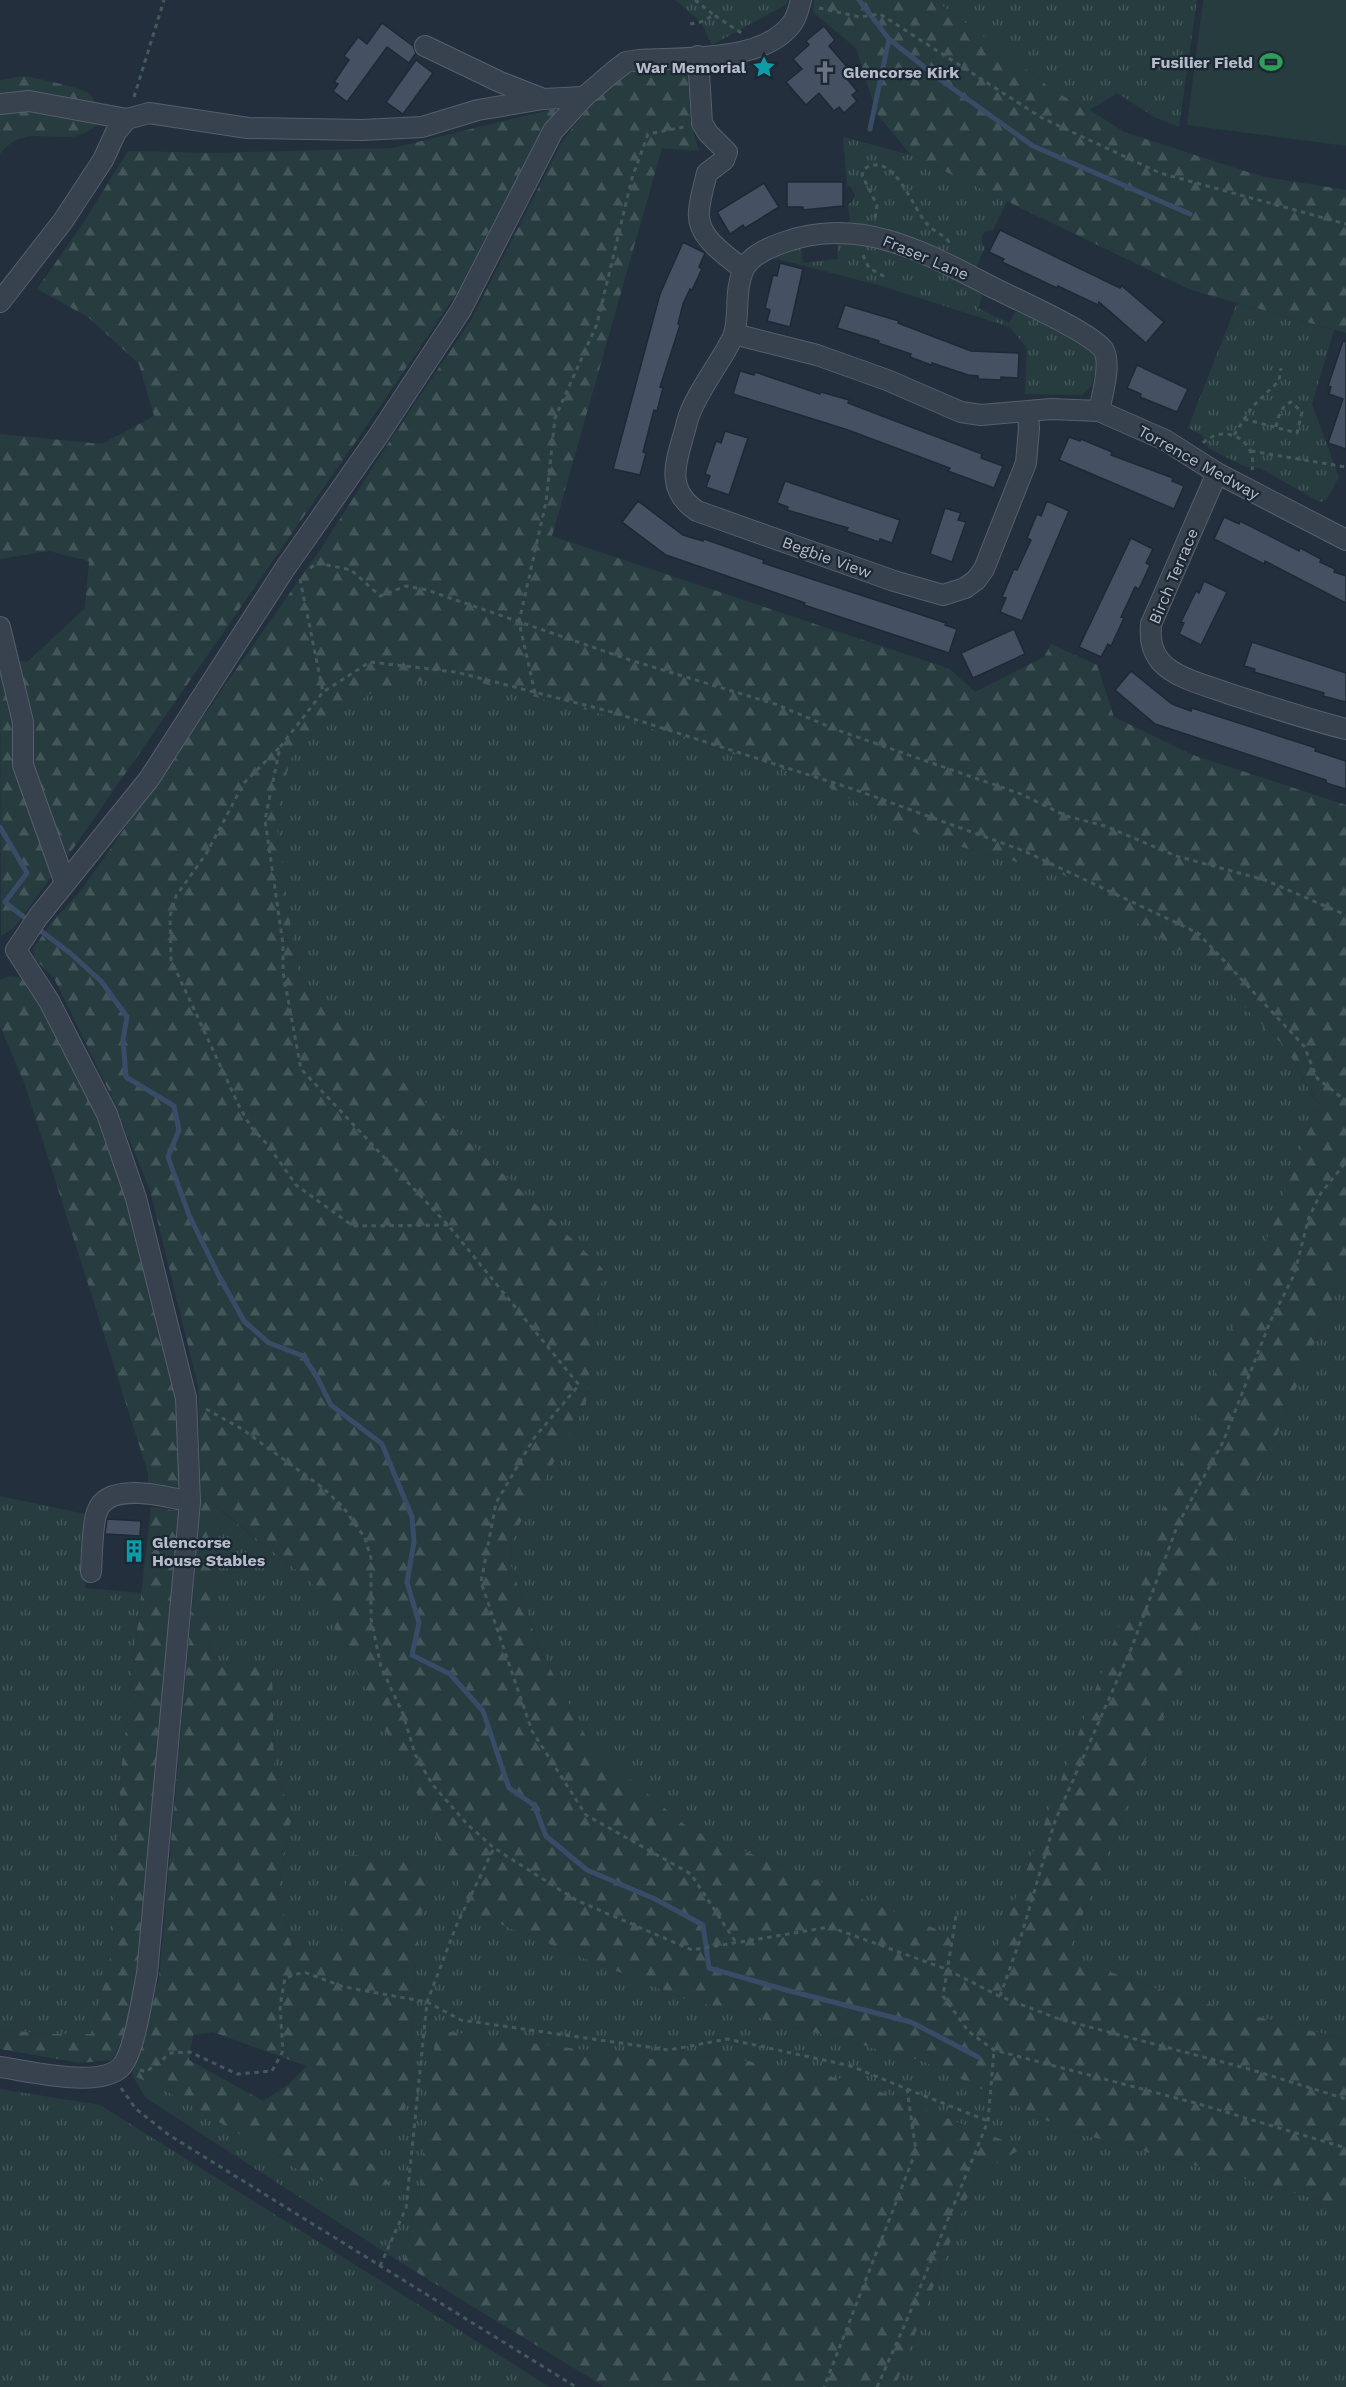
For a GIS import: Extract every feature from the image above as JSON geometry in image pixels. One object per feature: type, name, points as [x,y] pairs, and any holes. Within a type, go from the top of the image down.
[{"type":"street","points":[[0,2067],[78,2078],[117,2070],[130,2049],[147,1974],[190,1502],[186,1398],[136,1198],[107,1114],[50,1001],[16,950],[38,917],[150,779],[292,572],[461,310],[553,131],[584,97],[626,62],[722,55],[756,48],[778,35],[792,22],[801,2]]},
{"type":"street","points":[[425,46],[500,82],[543,99]]},
{"type":"street","points":[[698,56],[702,123],[708,133],[727,152],[724,160],[707,173],[699,213],[701,226],[715,246],[743,270],[737,293],[734,334]]},
{"type":"street","points":[[0,104],[29,101],[128,119],[149,113],[248,128],[362,130],[422,127],[478,110],[543,99],[584,97]]},
{"type":"street","points":[[2,295],[63,221],[103,160],[116,132],[128,119]]},
{"type":"street","name":"Fraser Lane","points":[[743,270],[766,249],[788,240],[813,234],[868,234],[890,239],[971,276],[1079,331],[1092,340],[1103,350],[1107,360],[1099,411]]},
{"type":"street","name":"Torrence Medway","points":[[734,334],[817,355],[887,380],[961,412],[981,415],[1061,409],[1099,411],[1165,440],[1217,473],[1346,538]]},
{"type":"street","name":"Begbie View","points":[[734,334],[688,417],[675,472],[674,483],[680,496],[697,511],[894,582],[943,595],[965,588],[976,580],[984,569],[1026,463],[1029,438],[1028,412]]},
{"type":"street","name":"Birch Terrace","points":[[1217,473],[1151,624],[1150,637],[1153,651],[1163,664],[1191,680],[1294,716],[1346,729]]},
{"type":"street","points":[[0,627],[23,722],[23,765],[65,883]]},
{"type":"street","points":[[91,1572],[97,1511],[110,1496],[134,1493],[166,1496],[190,1502]]},
{"type":"path","points":[[128,119],[164,0]]},
{"type":"path","points":[[695,0],[714,15],[740,30],[756,48]]},
{"type":"path","points":[[801,2],[860,17],[880,14],[1042,118],[1160,173],[1346,224]]},
{"type":"path","points":[[690,24],[701,22],[714,15]]},
{"type":"path","points":[[535,693],[519,622],[546,502],[555,418],[597,324],[632,178],[648,135],[702,123]]},
{"type":"path","points":[[887,278],[869,268],[863,255],[868,234],[877,213],[877,205],[862,175],[864,169],[869,166],[878,165],[899,178],[927,224],[948,239],[954,250]]},
{"type":"path","points":[[1234,435],[1252,407],[1279,381],[1281,368]]},
{"type":"path","points":[[1244,419],[1297,433],[1302,412],[1291,402],[1286,404],[1280,412],[1276,427]]},
{"type":"path","points":[[1193,456],[1205,440],[1221,433],[1234,435],[1246,443],[1251,451],[1253,469],[1244,487]]},
{"type":"path","points":[[1251,451],[1346,467]]},
{"type":"path","points":[[323,692],[292,572],[318,563],[351,570],[380,596],[406,586],[427,590],[630,660],[778,705],[837,729],[1021,794],[1065,816],[1105,826],[1176,856],[1265,880],[1346,915]]},
{"type":"path","points":[[448,1225],[353,1226],[296,1185],[268,1145],[251,1127],[240,1108],[171,960],[170,916],[176,896],[206,854],[244,783],[280,747],[323,692],[370,662],[456,672],[612,712],[890,802],[1024,851],[1198,933],[1304,1046],[1317,1078],[1346,1101]]},
{"type":"path","points":[[280,747],[265,820],[284,944],[283,972],[301,1069],[448,1225],[579,1385],[534,1438],[496,1503],[482,1582],[532,1731],[586,1815],[691,1874],[735,1941]]},
{"type":"path","points":[[999,1996],[1020,1940],[1055,1821],[1131,1649],[1178,1524],[1223,1442],[1270,1322],[1294,1275],[1309,1217],[1321,1193],[1346,1162]]},
{"type":"path","points":[[186,1398],[242,1429],[323,1488],[343,1507],[365,1538],[371,1558],[372,1619],[381,1667],[403,1714],[415,1754],[432,1784],[467,1824],[494,1848],[576,1900],[692,1950],[718,1947],[735,1941],[830,1927],[946,1969],[999,1996],[1059,2019],[1249,2069],[1346,2099]]},
{"type":"path","points":[[380,2266],[406,2208],[427,2002],[457,1924],[494,1848]]},
{"type":"path","points":[[956,1916],[943,1996],[969,2032],[994,2050],[1199,2104],[1346,2148]]},
{"type":"path","points":[[576,2387],[169,2135],[136,2109],[117,2070],[146,2072],[171,2053],[190,2052],[237,2074],[272,2071],[283,2051],[280,2006],[285,1978],[304,1972],[345,1986],[427,2002],[461,2020],[669,2050],[727,2039],[851,2066],[988,2121]]},
{"type":"path","points":[[877,2387],[988,2121],[994,2050]]},
{"type":"path","points":[[824,2387],[916,2151],[907,2089]]},
{"type":"green space","points":[[675,0],[788,0],[787,4],[712,45],[701,22]]},
{"type":"green space","points":[[814,0],[935,0],[1057,93],[1090,110],[1124,132],[1260,176],[1346,190],[1346,333],[1191,290],[911,155],[877,114],[856,48],[813,12]]},
{"type":"green space","points":[[935,0],[1197,0],[1179,127],[1154,117],[1117,93],[1090,110],[1057,93]]},
{"type":"green space","name":"Fusilier Field","points":[[1203,0],[1346,0],[1346,146],[1187,125]]},
{"type":"green space","points":[[626,69],[688,71],[690,121],[699,151],[662,148],[552,536],[950,669],[975,692],[1044,657],[1051,644],[1097,665],[1114,717],[1193,755],[1346,805],[1346,1265],[1066,1956],[1168,1993],[1346,2040],[1346,2207],[1067,2130],[923,2061],[683,1998],[473,1913],[312,1582],[217,1507],[210,1660],[272,1664],[274,1768],[292,1815],[278,1891],[292,1947],[339,1949],[349,1855],[430,1857],[415,1959],[411,2077],[402,2126],[359,2158],[376,2166],[390,2184],[344,2190],[301,2171],[172,2094],[132,2075],[159,1978],[201,1504],[198,1386],[150,1190],[110,1093],[54,978],[35,959],[33,949],[51,923],[83,888],[322,547],[471,320],[563,140],[606,86]],"holes":[[[453,676],[614,717],[813,779],[921,836],[1062,874],[1201,964],[1286,1048],[1318,1104],[995,1953],[690,1829],[592,1748],[538,1645],[510,1563],[512,1538],[586,1404],[603,1269],[299,986],[275,815],[294,748],[331,715],[381,688]],[[213,2032],[306,2066],[289,2084],[263,2101],[189,2060],[193,2035]]]},
{"type":"green space","points":[[24,76],[88,93],[95,103],[99,123],[86,133],[74,136],[23,137],[7,146],[0,154],[0,80]]},
{"type":"green space","points":[[562,107],[543,126],[458,291],[68,856],[54,825],[54,873],[14,928],[1,936],[0,659],[27,662],[85,608],[89,561],[49,551],[0,559],[0,434],[102,444],[154,416],[139,364],[88,317],[37,289],[84,222],[128,151],[214,153],[393,148]]},
{"type":"green space","points":[[843,137],[911,155],[1007,201],[993,230],[982,236],[985,248],[977,266],[967,268],[881,227],[850,223],[848,204],[852,202],[855,195],[851,187],[847,185]]},
{"type":"green space","points":[[842,239],[892,246],[981,291],[982,297],[978,308],[1009,323],[1014,313],[1018,311],[1092,347],[1098,362],[1091,386],[1082,395],[1025,394],[1027,348],[1010,327],[882,286],[774,258],[799,247],[803,263],[838,259],[837,244]]},
{"type":"green space","points":[[1237,303],[1334,330],[1312,404],[1339,477],[1326,500],[1320,502],[1260,468],[1246,467],[1208,448],[1202,435],[1188,428]]},
{"type":"green space","points":[[453,676],[614,717],[813,779],[921,836],[1062,874],[1201,964],[1286,1048],[1318,1105],[995,1953],[690,1829],[592,1748],[538,1645],[510,1563],[512,1538],[586,1404],[603,1269],[299,986],[275,815],[294,748],[331,715],[381,688]]},
{"type":"green space","points":[[9,976],[18,977],[32,987],[79,1073],[130,1200],[177,1395],[181,1487],[148,1483],[148,1473],[25,1085],[0,1026],[0,980]]},
{"type":"green space","points":[[1346,1265],[1346,2040],[1168,1993],[1066,1956]]},
{"type":"green space","points":[[0,1496],[90,1515],[85,1588],[141,1593],[121,1771],[113,1946],[91,2034],[47,2034],[0,2029]]},
{"type":"green space","points":[[151,1507],[179,1511],[143,1931],[136,1985],[123,2037],[112,2060],[80,2063],[0,2049],[0,2029],[47,2034],[91,2034],[113,1946],[121,1771]]},
{"type":"green space","points":[[216,1507],[312,1582],[473,1913],[683,1998],[923,2061],[1067,2130],[1346,2207],[1346,2387],[895,2387],[976,2175],[720,2056],[659,2060],[420,2185],[403,2264],[146,2098],[132,2075],[172,2094],[301,2171],[359,2158],[411,2077],[415,1959],[339,1949],[292,1947],[278,1891],[292,1815],[274,1768],[272,1665],[210,1661]]},
{"type":"green space","points":[[436,2030],[659,2060],[720,2056],[853,2081],[1023,2148],[976,2175],[895,2387],[605,2387],[403,2264],[420,2185]]},
{"type":"green space","points":[[0,2089],[100,2105],[550,2387],[0,2387]]},
{"type":"building","points":[[382,23],[413,46],[416,53],[409,63],[387,47],[347,102],[333,91],[338,84],[334,82],[349,60],[344,56],[358,37],[367,44]]},
{"type":"building","name":"Glencorse Kirk","points":[[824,26],[835,40],[829,46],[854,75],[848,80],[857,91],[852,95],[857,101],[844,113],[839,107],[834,111],[819,93],[806,105],[786,82],[802,69],[793,59],[809,45],[806,41]]},
{"type":"building","points":[[416,60],[433,73],[403,114],[386,102]]},
{"type":"building","points":[[787,182],[843,182],[843,206],[803,210],[803,207],[787,207]]},
{"type":"building","points":[[764,183],[779,207],[745,228],[743,225],[730,234],[717,212]]},
{"type":"building","points":[[1000,230],[1120,288],[1122,286],[1164,322],[1146,343],[1099,302],[1098,305],[1058,286],[1057,288],[1002,262],[1004,259],[989,252]]},
{"type":"building","points":[[683,242],[705,253],[699,267],[702,269],[683,304],[678,324],[680,325],[660,387],[663,388],[657,411],[654,410],[643,452],[646,453],[640,475],[613,469],[660,294]]},
{"type":"building","points":[[780,263],[803,269],[790,327],[767,321],[770,310],[765,308],[773,275],[777,276]]},
{"type":"building","points":[[845,305],[899,321],[898,323],[971,351],[1019,353],[1018,378],[978,379],[978,376],[932,363],[931,365],[910,357],[911,354],[878,343],[879,341],[837,328]]},
{"type":"building","points":[[1343,341],[1346,342],[1346,449],[1328,443],[1343,399],[1329,394],[1331,387],[1328,386]]},
{"type":"building","points":[[1137,365],[1188,389],[1177,412],[1140,397],[1141,394],[1127,388]]},
{"type":"building","points":[[740,371],[754,375],[755,372],[820,394],[821,392],[849,400],[848,403],[982,454],[981,458],[1003,466],[994,488],[948,471],[950,468],[848,430],[733,394]]},
{"type":"building","points":[[725,431],[748,438],[729,495],[706,487],[710,476],[705,474],[716,441],[721,443]]},
{"type":"building","points":[[1069,437],[1080,441],[1081,439],[1112,452],[1111,455],[1173,478],[1172,481],[1184,486],[1174,509],[1059,460]]},
{"type":"building","points":[[785,481],[900,520],[892,543],[880,539],[879,542],[846,531],[848,528],[787,510],[788,507],[777,503]]},
{"type":"building","points":[[638,501],[683,535],[703,541],[704,539],[764,560],[763,563],[946,623],[945,625],[957,629],[949,653],[804,605],[805,603],[666,555],[622,522]]},
{"type":"building","points":[[1047,501],[1069,511],[1022,621],[1000,612],[1006,598],[1002,597],[1014,569],[1017,570],[1031,540],[1027,538],[1037,514],[1041,516]]},
{"type":"building","points":[[945,508],[961,513],[958,520],[966,522],[952,562],[930,554]]},
{"type":"building","points":[[1224,517],[1239,524],[1240,521],[1299,551],[1300,548],[1321,559],[1320,562],[1335,569],[1334,572],[1346,576],[1346,603],[1265,561],[1264,564],[1214,539]]},
{"type":"building","points":[[1131,538],[1153,549],[1146,563],[1150,565],[1139,589],[1135,587],[1111,646],[1108,644],[1101,657],[1079,647]]},
{"type":"building","points":[[1204,581],[1227,592],[1201,645],[1179,634],[1184,623],[1181,622],[1196,591],[1199,593]]},
{"type":"building","points":[[1014,629],[1025,654],[973,678],[961,653]]},
{"type":"building","points":[[1252,642],[1346,673],[1346,702],[1254,672],[1255,669],[1244,666]]},
{"type":"building","points":[[1131,671],[1172,704],[1191,711],[1192,708],[1316,748],[1315,751],[1346,761],[1346,789],[1326,783],[1326,780],[1155,724],[1115,690]]},
{"type":"building","points":[[107,1519],[141,1521],[140,1536],[105,1534]]},
{"type":"waterway","points":[[859,0],[889,39],[938,78],[1033,146],[1190,214]]},
{"type":"waterway","points":[[870,129],[889,39]]},
{"type":"waterway","points":[[0,827],[27,873],[5,902],[30,922]]},
{"type":"waterway","points":[[37,928],[101,981],[127,1017],[123,1040],[126,1077],[174,1106],[179,1130],[168,1157],[189,1215],[244,1321],[269,1343],[303,1356],[331,1405],[382,1444],[412,1517],[414,1542],[407,1582],[419,1623],[412,1655],[450,1674],[483,1711],[509,1788],[534,1805],[546,1836],[587,1870],[655,1899],[703,1925],[709,1968],[911,2022],[978,2057]]},
{"type":"place","name":"Fusilier Field","points":[[1271,62]]},
{"type":"place","name":"War Memorial","points":[[764,67]]},
{"type":"place","name":"Glencorse Kirk","points":[[825,72]]},
{"type":"place","name":"Glencorse House Stables","points":[[134,1551]]}]
